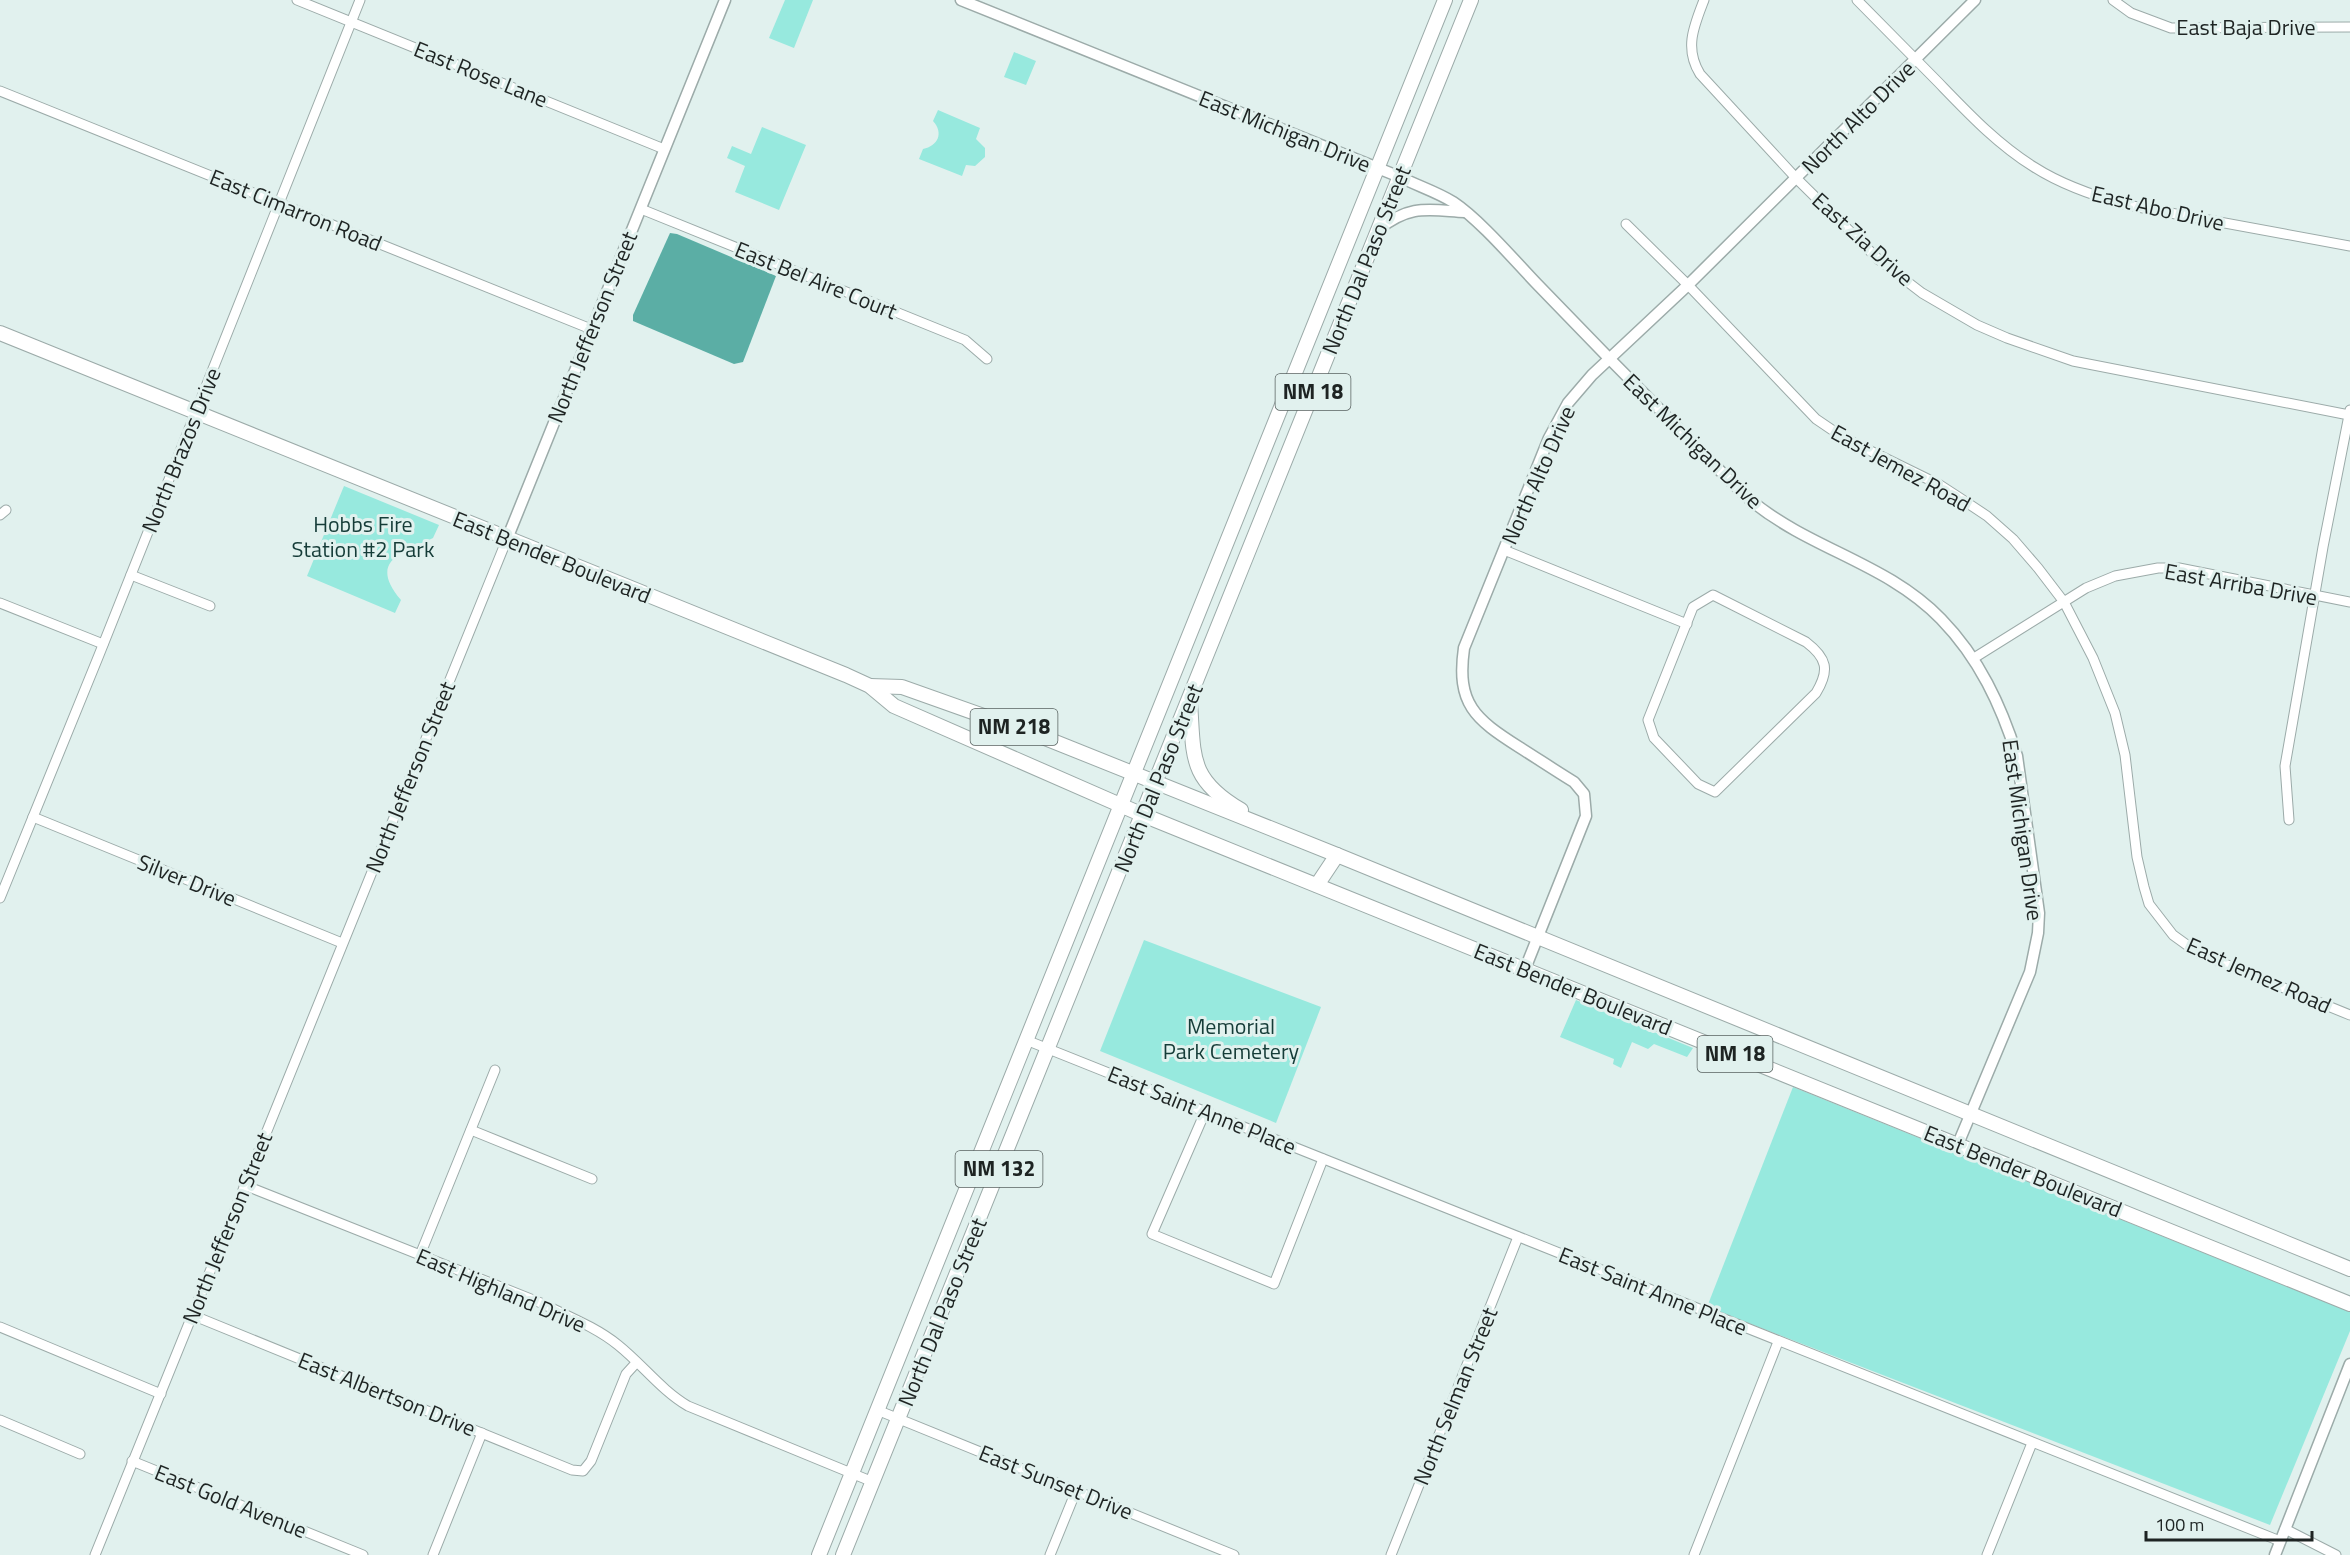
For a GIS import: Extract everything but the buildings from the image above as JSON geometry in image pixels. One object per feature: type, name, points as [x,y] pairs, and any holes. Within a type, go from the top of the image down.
[{"type":"main road","name":"North Dal Paso Street","points":[[819,1555],[1445,0]]},
{"type":"main road","name":"North Dal Paso Street","points":[[843,1555],[1472,0]]},
{"type":"main road","name":"East Bender Boulevard","points":[[0,333],[870,686],[894,706],[1143,815],[2350,1304]]},
{"type":"main road","name":"East Bender Boulevard","points":[[870,686],[902,687],[1040,736],[2350,1269]]},
{"type":"main road","points":[[1190,698],[1191,743],[1200,770],[1211,789],[1224,800],[1242,810],[1253,822]]},
{"type":"main road","points":[[1317,885],[1337,855]]},
{"type":"street","name":"East Rose Lane","points":[[297,0],[664,149]]},
{"type":"street","name":"North Brazos Drive","points":[[0,898],[360,0]]},
{"type":"street","name":"North Jefferson Street","points":[[95,1555],[724,0]]},
{"type":"street","name":"East Michigan Drive","points":[[961,0],[1400,177],[1436,193],[1466,212],[1752,501],[1792,530],[1886,575],[1930,608],[1974,658],[2001,709],[2017,756],[2039,913],[2037,941],[2030,972],[1958,1144]]},
{"type":"street","name":"East Zia Drive","points":[[1704,0],[1691,40],[1693,63],[1700,74],[1796,178],[1879,260],[1946,308],[2007,338],[2046,353],[2096,366],[2350,413]]},
{"type":"street","name":"East Abo Drive","points":[[1857,0],[1978,123],[2006,148],[2035,168],[2065,184],[2127,205],[2350,246]]},
{"type":"street","name":"North Alto Drive","points":[[1525,969],[1586,816],[1584,794],[1574,782],[1493,731],[1480,719],[1468,701],[1462,683],[1461,667],[1464,648],[1559,418],[1580,389],[1608,358],[1629,342],[1688,285],[1975,0]]},
{"type":"street","name":"East Baja Drive","points":[[2113,0],[2131,13],[2171,28],[2350,27]]},
{"type":"street","name":"East Cimarron Road","points":[[0,91],[591,329]]},
{"type":"street","name":"East Bel Aire Court","points":[[641,209],[965,340],[987,358]]},
{"type":"street","points":[[1379,229],[1394,217],[1407,211],[1466,212]]},
{"type":"street","name":"East Jemez Road","points":[[1626,224],[1688,285],[1816,419],[1844,438],[1940,485],[1987,516],[2013,539],[2064,602],[2093,658],[2115,713],[2125,755],[2137,857],[2149,904],[2173,935],[2198,952],[2350,1015]]},
{"type":"street","points":[[2289,820],[2285,766],[2314,596],[2350,413]]},
{"type":"street","points":[[1504,550],[1687,624]]},
{"type":"street","name":"East Arriba Drive","points":[[1974,658],[2086,588],[2115,576],[2158,568],[2179,568],[2350,602]]},
{"type":"street","points":[[131,574],[210,606]]},
{"type":"street","points":[[1713,595],[1806,642],[1818,651],[1826,668],[1824,679],[1816,693],[1715,792],[1698,784],[1661,746],[1654,738],[1648,720],[1687,624],[1693,607],[1713,595]]},
{"type":"street","points":[[0,603],[103,644]]},
{"type":"street","name":"Silver Drive","points":[[33,817],[342,944]]},
{"type":"street","points":[[0,869],[10,873]]},
{"type":"street","name":"East Saint Anne Place","points":[[1026,1040],[2280,1541]]},
{"type":"street","points":[[420,1255],[495,1070]]},
{"type":"street","points":[[1206,1110],[1152,1234],[1274,1284],[1323,1159]]},
{"type":"street","points":[[471,1130],[592,1179]]},
{"type":"street","name":"East Highland Drive","points":[[244,1185],[579,1321],[619,1345],[673,1397],[688,1406],[873,1482]]},
{"type":"street","name":"North Selman Street","points":[[1391,1555],[1518,1237]]},
{"type":"street","name":"East Albertson Drive","points":[[192,1316],[572,1470],[583,1471],[591,1461],[626,1374],[636,1363]]},
{"type":"street","points":[[0,1327],[160,1394]]},
{"type":"street","points":[[1694,1555],[1778,1342]]},
{"type":"street","points":[[2275,1555],[2350,1364]]},
{"type":"street","name":"East Sunset Drive","points":[[877,1410],[1234,1555]]},
{"type":"street","points":[[0,1420],[80,1454]]},
{"type":"street","points":[[433,1555],[482,1433]]},
{"type":"street","points":[[1987,1555],[2032,1443]]},
{"type":"street","name":"East Gold Avenue","points":[[132,1461],[363,1555]]},
{"type":"street","points":[[1050,1555],[1076,1491]]},
{"type":"street","points":[[2285,1529],[2336,1555]]},
{"type":"green space","points":[[785,0],[813,0],[794,48],[769,38]]},
{"type":"green space","points":[[1014,52],[1036,61],[1026,85],[1004,77]]},
{"type":"green space","points":[[938,110],[980,128],[976,139],[985,148],[985,157],[975,166],[966,165],[962,176],[919,159],[923,149],[932,145],[938,138],[938,130],[933,121]]},
{"type":"green space","points":[[762,127],[806,145],[779,210],[735,192],[745,166],[727,158],[732,146],[751,154]]},
{"type":"green space","name":"Hobbs Fire Station #2 Park","points":[[344,486],[439,525],[433,538],[400,554],[388,567],[392,587],[401,600],[395,613],[307,576]]},
{"type":"green space","name":"Memorial Park Cemetery","points":[[1144,940],[1321,1007],[1276,1123],[1100,1051]]},
{"type":"green space","points":[[1576,1000],[1693,1048],[1687,1057],[1654,1044],[1648,1049],[1632,1042],[1621,1068],[1613,1064],[1614,1059],[1560,1037]]},
{"type":"green space","points":[[1793,1087],[2350,1312],[2350,1331],[2270,1525],[1707,1307]]},
{"type":"shaded area","points":[[670,233],[776,276],[743,362],[734,364],[633,321],[633,315]]}]
